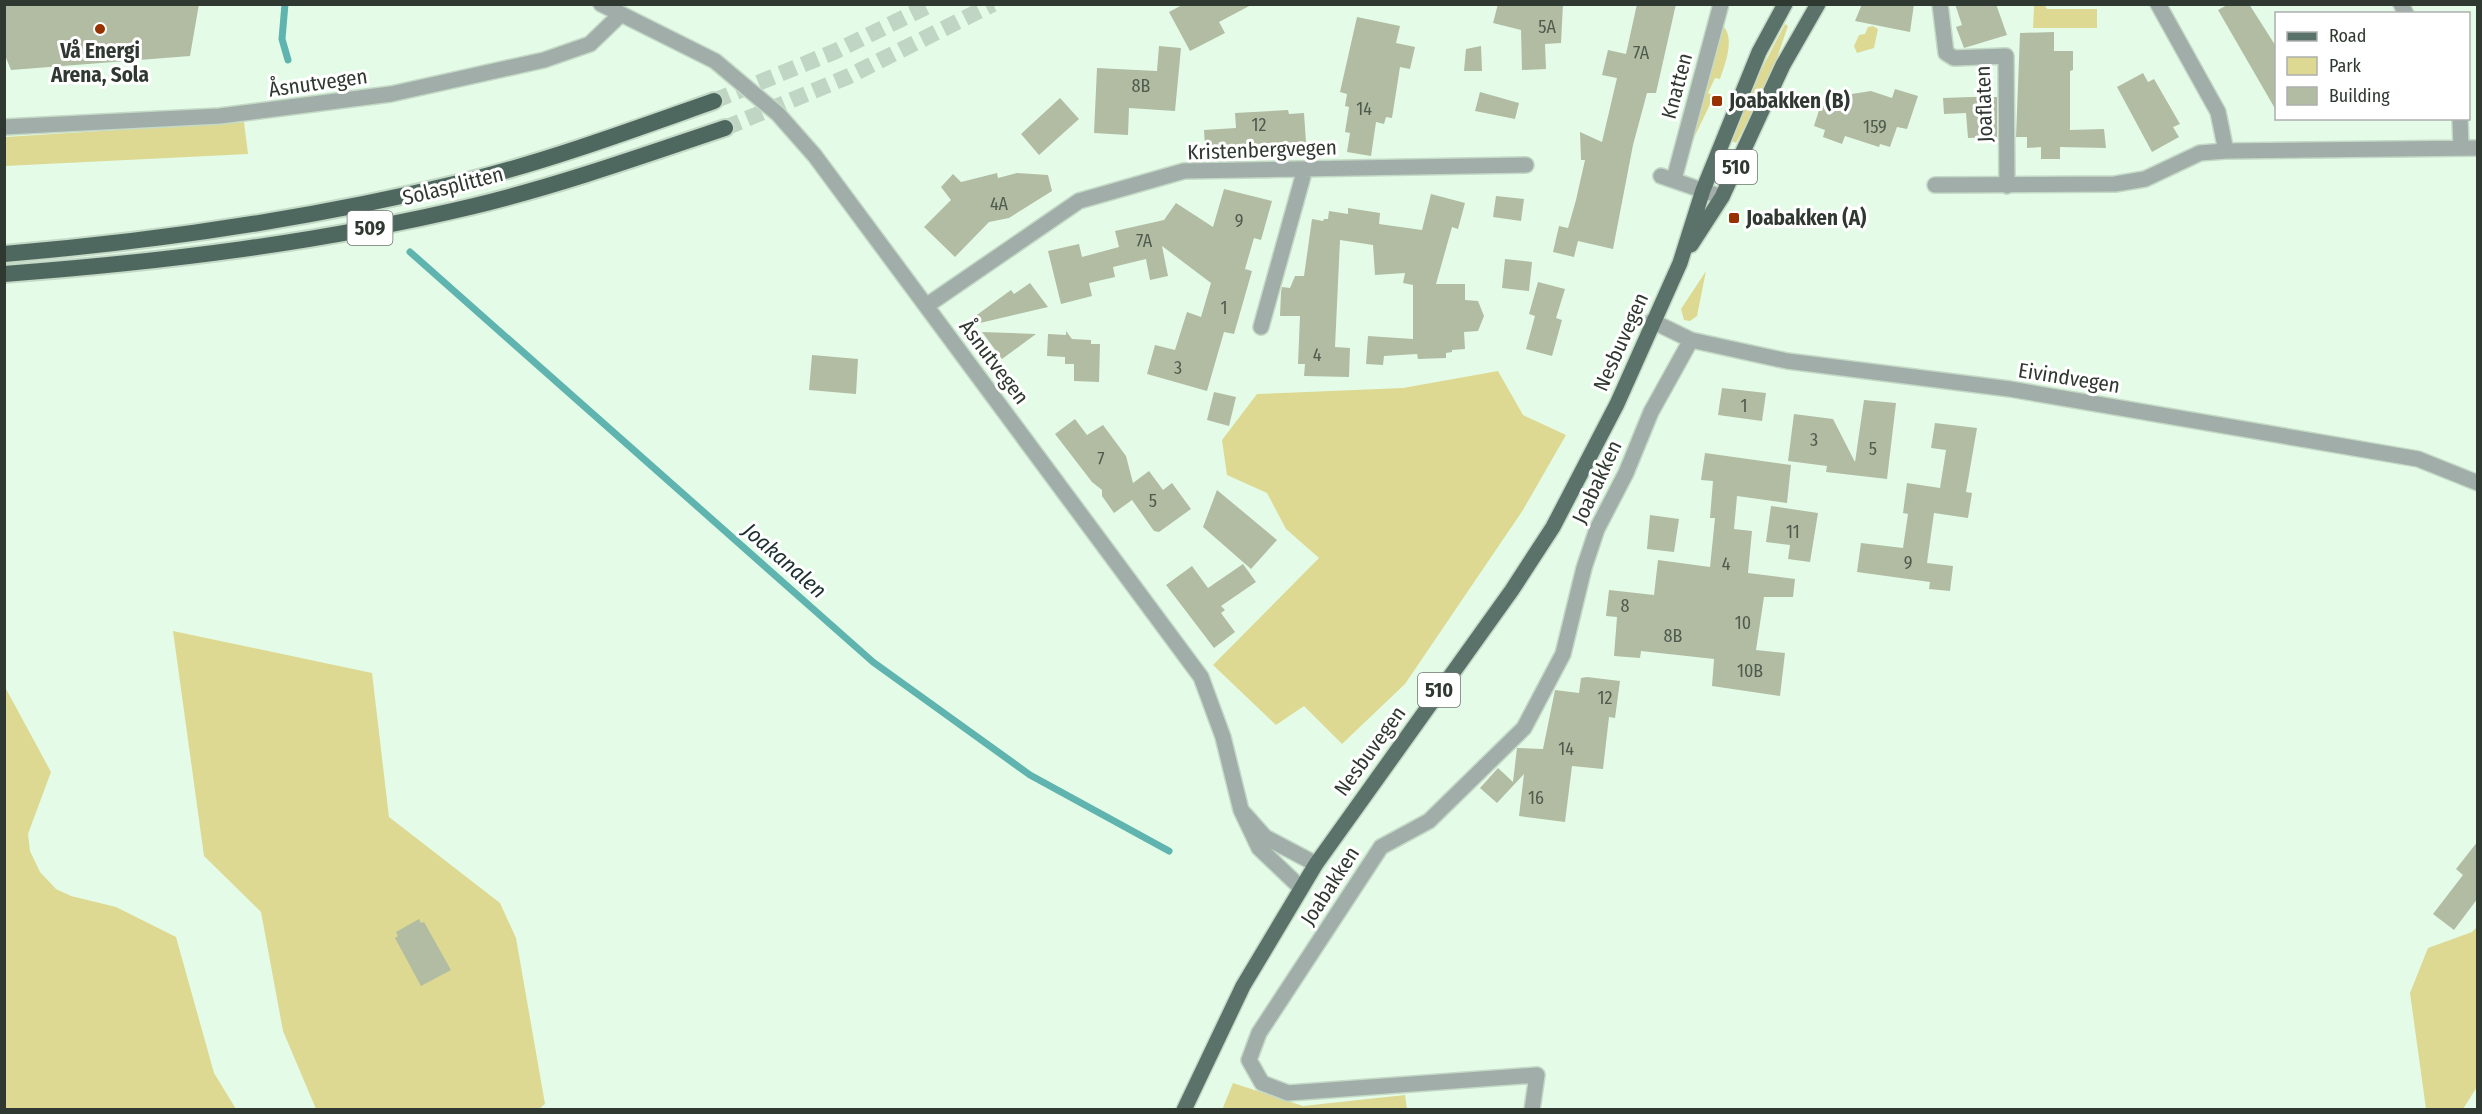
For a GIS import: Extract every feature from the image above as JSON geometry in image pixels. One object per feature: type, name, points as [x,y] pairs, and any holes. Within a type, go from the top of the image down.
[{"type":"highway","name":"Solasplitten","points":[[4,254],[238,226],[398,196],[469,180],[581,149],[714,101]]},
{"type":"highway","name":"Solasplitten","points":[[4,274],[140,264],[242,251],[391,224],[476,206],[578,177],[725,128]]},
{"type":"main road","name":"Nesbuvegen","points":[[1680,262],[1703,190],[1759,52],[1785,4]]},
{"type":"main road","name":"Nesbuvegen","points":[[1184,1110],[1243,986],[1316,864],[1512,590],[1553,527],[1617,404],[1680,262],[1722,197],[1783,65],[1818,4]]},
{"type":"street","name":"Åsnutvegen","points":[[601,4],[715,61],[778,114],[822,165],[1201,676],[1223,737],[1241,810],[1259,848],[1301,888]]},
{"type":"street","name":"Knatten","points":[[1721,4],[1668,177],[1722,197]]},
{"type":"street","name":"Joaflaten","points":[[1940,4],[1946,53],[1954,58],[2006,56],[2007,186]]},
{"type":"street","points":[[2158,4],[2218,112],[2226,151]]},
{"type":"street","name":"Åsnutvegen","points":[[4,127],[220,116],[391,94],[489,73],[590,44],[620,15]]},
{"type":"street","points":[[2460,120],[2461,148]]},
{"type":"street","points":[[1935,185],[2115,184],[2145,179],[2200,153],[2226,151],[2478,148]]},
{"type":"street","name":"Kristenbergvegen","points":[[926,306],[1079,201],[1184,171],[1526,165]]},
{"type":"street","points":[[1261,327],[1305,170]]},
{"type":"street","name":"Eivindvegen","points":[[1652,321],[1691,340],[1787,360],[2010,389],[2418,459],[2478,483]]},
{"type":"street","name":"Joabakken","points":[[1532,1110],[1537,1075],[1288,1093],[1262,1083],[1249,1060],[1259,1033],[1381,847],[1428,821],[1524,728],[1563,654],[1584,568],[1598,529],[1626,473],[1651,412],[1691,340]]},
{"type":"street","name":"Åsnutvegen","points":[[1241,810],[1265,837],[1316,864]]},
{"type":"green space","points":[[2034,6],[2045,6],[2047,9],[2097,9],[2097,28],[2033,28]]},
{"type":"green space","points":[[1785,24],[1788,26],[1767,87],[1736,143],[1731,141],[1761,70]]},
{"type":"green space","points":[[1722,25],[1728,36],[1727,58],[1720,79],[1715,78],[1708,93],[1714,96],[1693,140]]},
{"type":"green space","points":[[1873,26],[1878,29],[1874,48],[1857,53],[1854,46],[1859,35],[1865,34],[1868,27]]},
{"type":"green space","points":[[244,122],[248,154],[5,166],[5,137]]},
{"type":"green space","points":[[1706,271],[1697,316],[1690,321],[1684,320],[1681,309]]},
{"type":"green space","points":[[1498,371],[1523,415],[1566,435],[1523,510],[1405,684],[1342,744],[1304,706],[1276,725],[1213,665],[1319,558],[1286,529],[1267,493],[1227,475],[1222,440],[1257,394],[1403,388]]},
{"type":"green space","points":[[173,631],[372,673],[389,817],[500,903],[516,938],[545,1104],[539,1109],[316,1109],[283,1031],[261,912],[204,856]]},
{"type":"green space","points":[[5,687],[51,772],[28,834],[30,851],[40,872],[56,889],[71,896],[116,907],[176,937],[214,1073],[236,1109],[5,1109]]},
{"type":"green space","points":[[2477,927],[2477,1087],[2463,1109],[2426,1109],[2410,993],[2428,948],[2472,932]]},
{"type":"green space","points":[[1233,1083],[1303,1106],[1405,1095],[1407,1109],[1222,1110]]},
{"type":"building","name":"Vå Energi Arena, Sola","points":[[4,4],[199,4],[190,56],[11,70],[4,53]]},
{"type":"building","points":[[1184,4],[1253,4],[1219,22],[1225,33],[1190,51],[1169,12]]},
{"type":"building","points":[[1498,4],[1563,4],[1561,43],[1545,44],[1546,69],[1522,70],[1521,30],[1493,23]]},
{"type":"building","points":[[1637,4],[1676,4],[1656,93],[1647,93],[1633,145],[1613,249],[1578,241],[1574,257],[1553,252],[1559,226],[1568,228],[1585,160],[1581,160],[1580,132],[1602,142],[1617,78],[1602,75],[1608,50],[1626,54]]},
{"type":"building","points":[[1862,4],[1914,4],[1910,32],[1855,21]]},
{"type":"building","points":[[1955,4],[1996,4],[2007,35],[1964,48],[1956,27],[1962,25]]},
{"type":"building","points":[[2229,4],[2249,4],[2275,45],[2275,109],[2218,10]]},
{"type":"building","points":[[1357,17],[1400,26],[1396,43],[1415,47],[1410,69],[1400,67],[1392,118],[1386,117],[1384,124],[1376,122],[1371,156],[1347,152],[1350,133],[1345,132],[1349,107],[1345,106],[1347,94],[1340,92]]},
{"type":"building","points":[[2054,32],[2054,51],[2073,51],[2073,70],[2070,71],[2070,130],[2104,129],[2106,148],[2060,147],[2060,159],[2041,159],[2041,147],[2027,148],[2027,137],[2016,137],[2020,33]]},
{"type":"building","points":[[1159,46],[1181,48],[1175,111],[1129,108],[1128,135],[1094,133],[1097,68],[1157,71]]},
{"type":"building","points":[[1481,46],[1482,71],[1464,71],[1466,49]]},
{"type":"building","points":[[2143,73],[2148,82],[2154,79],[2180,124],[2173,127],[2179,137],[2152,152],[2117,87]]},
{"type":"building","points":[[1826,88],[1845,95],[1871,91],[1892,98],[1895,89],[1918,96],[1907,129],[1897,127],[1890,147],[1880,144],[1879,147],[1845,136],[1842,144],[1823,137],[1825,130],[1814,126]]},
{"type":"building","points":[[1480,92],[1519,103],[1515,119],[1475,111]]},
{"type":"building","points":[[1997,97],[1997,137],[1968,138],[1966,113],[1944,114],[1943,98]]},
{"type":"building","points":[[1060,98],[1079,119],[1039,155],[1021,134]]},
{"type":"building","points":[[1288,110],[1289,114],[1304,113],[1306,142],[1205,146],[1204,130],[1236,128],[1235,113]]},
{"type":"building","points":[[997,173],[998,178],[1017,173],[1048,175],[1052,191],[1009,218],[989,222],[955,257],[924,227],[951,200],[941,187],[953,174],[961,182]]},
{"type":"building","points":[[1224,189],[1272,201],[1261,240],[1254,238],[1245,269],[1252,271],[1234,334],[1224,332],[1207,391],[1147,374],[1155,345],[1175,350],[1187,312],[1201,317],[1211,283],[1162,246],[1168,276],[1150,280],[1146,259],[1113,267],[1115,277],[1089,283],[1092,296],[1061,304],[1048,251],[1079,244],[1082,257],[1119,247],[1115,231],[1164,220],[1176,203],[1213,227]]},
{"type":"building","points":[[1431,194],[1465,203],[1458,229],[1452,227],[1436,284],[1465,284],[1465,300],[1478,301],[1484,316],[1478,331],[1464,332],[1465,349],[1452,350],[1446,353],[1446,358],[1418,359],[1417,354],[1384,356],[1383,365],[1366,364],[1368,336],[1413,339],[1413,285],[1403,283],[1405,273],[1375,275],[1373,245],[1340,240],[1335,347],[1350,348],[1349,377],[1304,376],[1305,364],[1298,364],[1300,316],[1280,316],[1281,292],[1282,287],[1290,288],[1295,276],[1304,276],[1312,219],[1323,221],[1328,219],[1329,211],[1348,214],[1348,208],[1380,213],[1379,224],[1422,230]]},
{"type":"building","points":[[1496,196],[1524,199],[1521,221],[1493,217]]},
{"type":"building","points":[[1505,259],[1532,262],[1529,291],[1502,288]]},
{"type":"building","points":[[1538,282],[1565,289],[1556,318],[1562,320],[1552,356],[1526,349],[1535,316],[1529,314]]},
{"type":"building","points":[[1030,283],[1048,307],[959,328],[1011,290],[1014,294]]},
{"type":"building","points":[[1066,331],[1072,339],[1091,340],[1091,344],[1100,344],[1099,382],[1074,381],[1074,364],[1065,364],[1065,357],[1047,356],[1048,334],[1066,335]]},
{"type":"building","points":[[982,332],[1036,334],[1002,359]]},
{"type":"building","points":[[812,355],[858,359],[856,394],[809,390]]},
{"type":"building","points":[[1722,388],[1766,393],[1762,421],[1718,415]]},
{"type":"building","points":[[1214,392],[1236,397],[1229,426],[1207,420]]},
{"type":"building","points":[[1864,400],[1896,403],[1887,479],[1826,472],[1827,466],[1788,461],[1794,414],[1833,419],[1855,462]]},
{"type":"building","points":[[1075,419],[1087,435],[1103,425],[1126,456],[1133,483],[1149,471],[1163,490],[1172,483],[1191,509],[1159,532],[1154,531],[1132,500],[1114,513],[1102,496],[1102,490],[1092,482],[1055,434]]},
{"type":"building","points":[[1935,423],[1977,428],[1966,492],[1972,493],[1968,518],[1934,513],[1927,563],[1953,566],[1950,591],[1929,589],[1930,582],[1857,572],[1861,543],[1903,548],[1908,514],[1903,513],[1907,483],[1940,488],[1946,450],[1931,448]]},
{"type":"building","points":[[1705,453],[1791,465],[1787,503],[1737,496],[1734,529],[1752,531],[1748,573],[1795,579],[1793,597],[1764,597],[1756,650],[1785,653],[1780,696],[1712,686],[1714,659],[1641,651],[1640,658],[1614,656],[1617,617],[1606,616],[1609,590],[1654,595],[1658,560],[1710,567],[1715,518],[1710,518],[1713,481],[1701,480]]},
{"type":"building","points":[[1217,490],[1277,540],[1251,569],[1203,527]]},
{"type":"building","points":[[1771,506],[1818,513],[1810,562],[1788,559],[1790,545],[1766,542]]},
{"type":"building","points":[[1650,515],[1679,519],[1674,552],[1647,549]]},
{"type":"building","points":[[1243,564],[1256,582],[1221,606],[1225,610],[1221,613],[1235,632],[1214,648],[1166,585],[1192,566],[1208,588]]},
{"type":"building","points":[[1581,678],[1620,681],[1615,718],[1609,717],[1603,769],[1572,766],[1565,822],[1519,816],[1524,774],[1497,803],[1480,788],[1498,768],[1513,782],[1517,748],[1543,749],[1555,690],[1579,693]]},
{"type":"building","points":[[2478,841],[2478,898],[2454,930],[2433,914],[2463,875],[2456,869]]},
{"type":"building","points":[[419,919],[421,923],[424,922],[451,970],[421,986],[395,938],[398,936],[396,932]]},
{"type":"waterway","name":"Joakanalen","points":[[285,4],[282,39],[288,60]]},
{"type":"waterway","name":"Joakanalen","points":[[410,252],[873,662],[1030,775],[1169,851]]},
{"type":"tunnel","points":[[714,101],[836,51],[932,4]]},
{"type":"tunnel","points":[[725,128],[847,77],[993,4]]},
{"type":"place","name":"Vå Energi Arena, Sola","points":[[100,29]]},
{"type":"place","name":"Joabakken (B)","points":[[1717,101]]},
{"type":"place","name":"Joabakken (A)","points":[[1734,218]]}]
